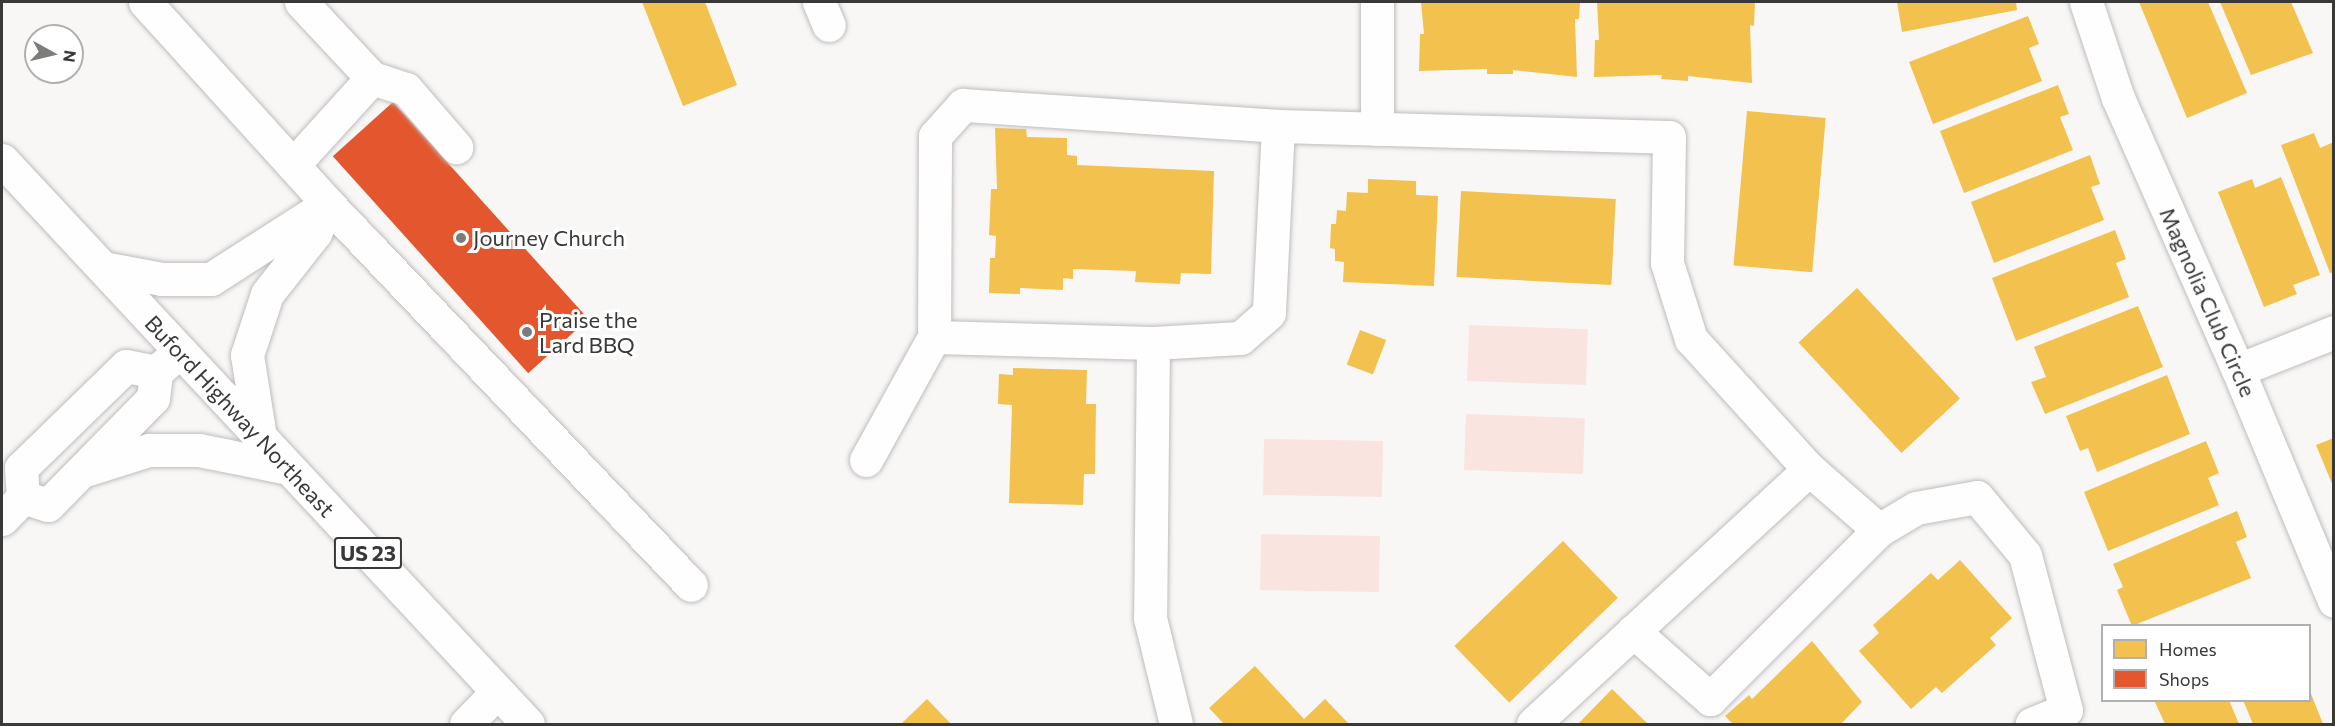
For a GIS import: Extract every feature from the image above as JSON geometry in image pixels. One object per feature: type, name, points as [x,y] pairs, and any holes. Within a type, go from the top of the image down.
[{"type":"street","points":[[145,2],[328,204],[692,585]]},
{"type":"street","points":[[301,2],[372,78],[406,89],[456,147]]},
{"type":"street","points":[[1377,2],[1377,129]]},
{"type":"street","name":"Magnolia Club Circle","points":[[2086,2],[2118,98],[2238,370],[2334,601]]},
{"type":"street","points":[[293,165],[372,78]]},
{"type":"street","points":[[866,460],[934,337],[934,136],[963,105],[1278,126],[1669,136],[1667,262],[1691,339],[1809,469],[1880,530]]},
{"type":"street","points":[[934,337],[1153,343],[1240,338],[1269,313],[1278,126]]},
{"type":"street","name":"Buford Highway Northeast","points":[[2,160],[103,268],[168,361],[260,437],[528,724]]},
{"type":"street","points":[[103,268],[162,279],[211,279],[328,204]]},
{"type":"street","points":[[260,437],[247,355],[267,294],[315,233],[328,204]]},
{"type":"street","points":[[2238,370],[2334,332]]},
{"type":"street","points":[[1153,343],[1150,618],[1176,724]]},
{"type":"street","points":[[168,361],[153,398],[82,471],[48,505],[12,508],[21,468],[126,366],[168,361]]},
{"type":"street","points":[[82,471],[149,450],[200,450],[288,468]]},
{"type":"street","points":[[1533,724],[1809,469]]},
{"type":"street","points":[[1633,631],[1710,699],[1880,530],[1916,508],[1977,497],[2025,555],[2066,710],[2032,724]]},
{"type":"street","points":[[466,724],[497,692]]},
{"type":"shaded area","points":[[1469,325],[1588,329],[1586,385],[1467,381]]},
{"type":"shaded area","points":[[1466,414],[1585,418],[1583,474],[1464,470]]},
{"type":"shaded area","points":[[1264,439],[1383,441],[1382,497],[1263,495]]},
{"type":"shaded area","points":[[1261,534],[1380,536],[1379,592],[1260,590]]},
{"type":"building: Homes","points":[[642,2],[705,2],[737,85],[683,106]]},
{"type":"building: Homes","points":[[1421,2],[1580,2],[1579,19],[1575,19],[1577,77],[1513,70],[1513,74],[1487,74],[1487,69],[1419,71],[1420,34],[1424,34]]},
{"type":"building: Homes","points":[[1597,2],[1755,2],[1754,26],[1750,25],[1752,83],[1688,76],[1688,81],[1661,79],[1662,75],[1594,77],[1595,40],[1599,40]]},
{"type":"building: Homes","points":[[1897,2],[2016,2],[2017,10],[1902,32]]},
{"type":"building: Homes","points":[[2139,2],[2208,2],[2247,93],[2187,118]]},
{"type":"building: Homes","points":[[2220,2],[2291,2],[2313,53],[2251,75]]},
{"type":"building: Homes","points":[[2028,16],[2039,44],[2029,48],[2042,81],[1933,124],[1909,62]]},
{"type":"building: Homes","points":[[2058,85],[2069,114],[2060,117],[2073,150],[1964,193],[1940,131]]},
{"type":"building: Homes","points":[[1747,111],[1826,118],[1812,272],[1733,265]]},
{"type":"building: Homes","points":[[995,128],[1026,129],[1027,137],[1067,138],[1067,155],[1077,156],[1077,165],[1214,171],[1211,274],[1181,273],[1180,284],[1135,282],[1136,271],[1073,269],[1073,279],[1063,278],[1063,290],[1020,288],[1020,294],[989,293],[990,258],[995,258],[996,236],[989,235],[991,189],[997,189]]},
{"type":"building: Homes","points":[[2314,133],[2320,148],[2334,142],[2334,272],[2330,273],[2281,145]]},
{"type":"building: Homes","points":[[2090,155],[2100,184],[2091,187],[2104,220],[1994,263],[1971,202]]},
{"type":"building: Homes","points":[[2281,177],[2320,275],[2293,285],[2297,294],[2264,307],[2218,192],[2252,179],[2255,188]]},
{"type":"building: Homes","points":[[1368,179],[1416,181],[1416,195],[1438,196],[1434,286],[1343,282],[1344,262],[1335,261],[1335,249],[1330,248],[1331,224],[1336,224],[1337,210],[1346,211],[1347,192],[1368,193]]},
{"type":"building: Homes","points":[[1461,191],[1616,199],[1611,285],[1456,277]]},
{"type":"building: Homes","points":[[2115,230],[2126,259],[2116,263],[2129,297],[2016,341],[1992,278]]},
{"type":"building: Homes","points":[[1857,288],[1960,398],[1901,453],[1798,343]]},
{"type":"building: Homes","points":[[2138,306],[2163,367],[2045,414],[2031,382],[2046,377],[2034,347]]},
{"type":"building: Homes","points":[[1360,330],[1386,340],[1373,375],[1347,365]]},
{"type":"building: Homes","points":[[1013,368],[1087,370],[1086,404],[1096,404],[1095,474],[1084,474],[1083,505],[1009,503],[1012,405],[998,404],[999,374],[1013,375]]},
{"type":"building: Homes","points":[[2167,375],[2190,434],[2097,472],[2088,448],[2080,451],[2066,416]]},
{"type":"building: Homes","points":[[2334,438],[2334,486],[2333,486],[2316,445]]},
{"type":"building: Homes","points":[[2206,441],[2219,473],[2208,478],[2219,505],[2108,551],[2084,492]]},
{"type":"building: Homes","points":[[2237,511],[2247,537],[2236,542],[2251,578],[2137,624],[2131,624],[2117,590],[2123,587],[2113,564]]},
{"type":"building: Homes","points":[[1563,541],[1618,598],[1509,703],[1454,646]]},
{"type":"building: Homes","points":[[1960,560],[2012,618],[1990,638],[1996,645],[1942,693],[1936,687],[1911,709],[1859,651],[1879,633],[1873,625],[1931,573],[1938,580]]},
{"type":"building: Homes","points":[[1812,641],[1862,702],[1841,724],[1733,724],[1725,716],[1749,695],[1752,699]]},
{"type":"building: Homes","points":[[1255,666],[1304,719],[1325,699],[1349,724],[1224,724],[1209,708]]},
{"type":"building: Homes","points":[[1612,689],[1648,724],[1578,724]]},
{"type":"building: Homes","points":[[2311,694],[2323,724],[2253,724],[2244,702],[2311,702]]},
{"type":"building: Homes","points":[[927,699],[951,724],[901,724]]},
{"type":"building: Homes","points":[[2155,702],[2230,702],[2239,724],[2165,724]]},
{"type":"building: Shops","name":"Journey Church","points":[[393,102],[588,319],[528,373],[333,156]]},
{"type":"place","name":"Journey Church","points":[[461,238]]},
{"type":"place","name":"Praise the Lard BBQ","points":[[527,332]]}]
